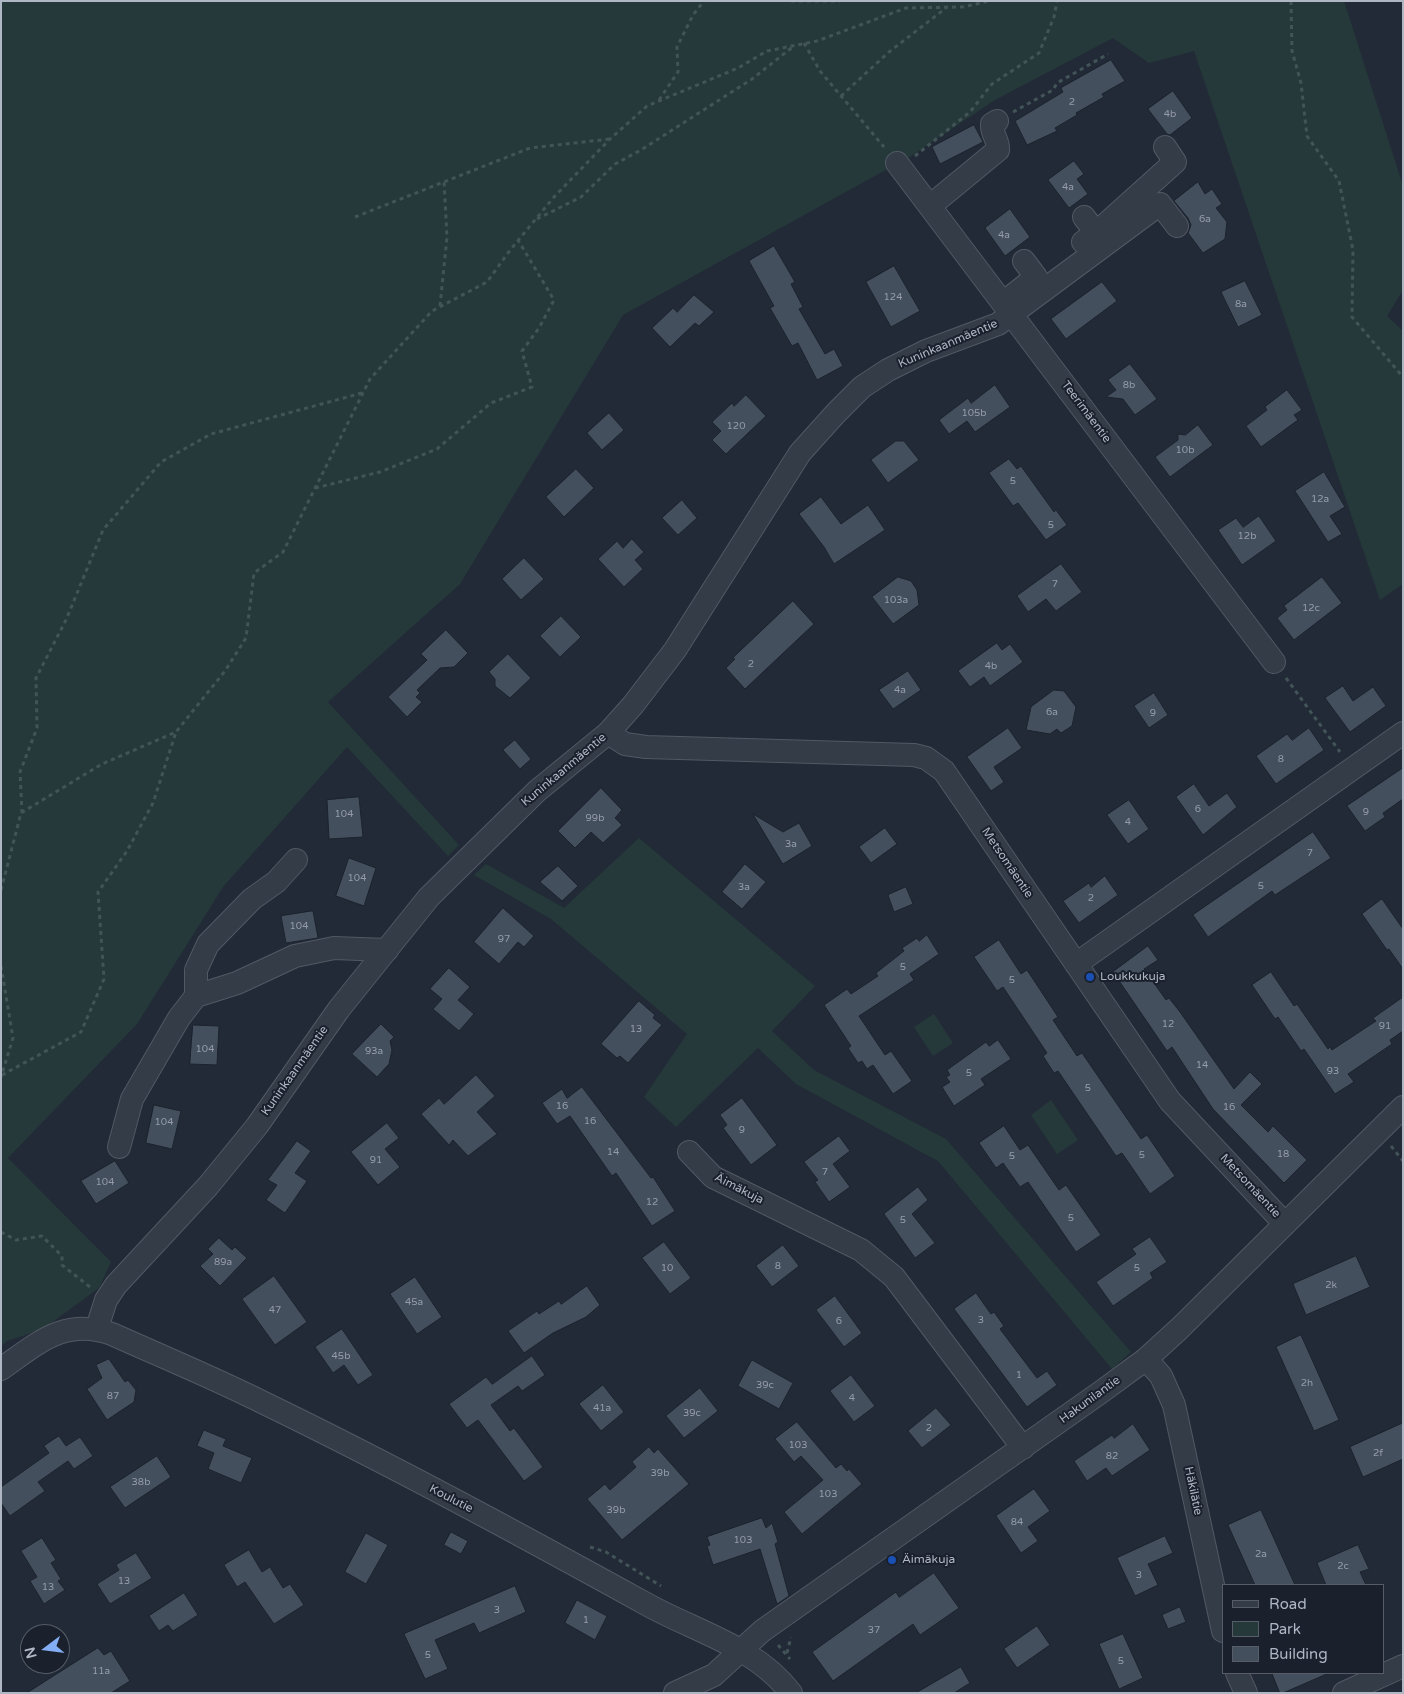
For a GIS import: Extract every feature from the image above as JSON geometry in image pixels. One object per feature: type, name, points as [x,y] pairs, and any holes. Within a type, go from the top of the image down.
[{"type":"street","points":[[930,206],[998,150],[999,142],[992,129],[992,124],[1004,117]]},
{"type":"street","points":[[1007,308],[1030,269],[1175,162],[1165,147]]},
{"type":"street","name":"Teerimäentie","points":[[904,172],[1274,662]]},
{"type":"street","name":"Kuninkaanmäentie","points":[[97,1328],[106,1300],[116,1285],[208,1186],[257,1126],[339,1008],[429,897],[536,791],[608,733],[632,705],[675,650],[800,453],[836,413],[862,387],[888,370],[926,351],[983,330],[1007,308],[1160,204],[1176,226]]},
{"type":"street","name":"Metsomäentie","points":[[608,733],[625,744],[646,747],[914,755],[926,758],[944,771],[1170,1101],[1285,1224]]},
{"type":"street","points":[[1076,964],[1403,734]]},
{"type":"street","points":[[119,1147],[132,1100],[174,1026],[196,996],[196,970],[208,944],[252,899],[276,882],[296,860]]},
{"type":"street","points":[[196,996],[237,984],[295,956],[334,948],[387,950]]},
{"type":"street","name":"Hakunilantie","points":[[675,1693],[714,1675],[762,1631],[1023,1448],[1146,1358],[1179,1329],[1403,1107]]},
{"type":"street","name":"Äimäkuja","points":[[689,1152],[713,1176],[862,1250],[894,1277],[1023,1448]]},
{"type":"street","points":[[1,1370],[35,1344],[60,1331],[78,1327],[97,1328]]},
{"type":"street","name":"Koulutie","points":[[97,1328],[264,1402],[524,1537],[678,1622],[742,1651],[768,1667],[791,1693]]},
{"type":"street","name":"Häkilätie","points":[[1146,1358],[1161,1376],[1174,1405],[1222,1626]]},
{"type":"street","points":[[1344,1693],[1403,1666]]},
{"type":"street","points":[[1237,1674],[1246,1693]]},
{"type":"path","points":[[658,101],[678,72],[678,47],[693,15],[704,1]]},
{"type":"path","points":[[791,1],[840,1]]},
{"type":"path","points":[[2,1076],[81,1032],[104,979],[98,892],[127,851],[153,802],[176,732],[225,671],[246,638],[254,573],[283,552],[370,379],[403,341],[432,311],[488,282],[535,220],[610,139],[647,106],[738,68],[767,50],[817,41],[906,8],[963,7],[989,1]]},
{"type":"path","points":[[804,43],[820,71],[904,172],[913,157],[970,112],[992,84],[1038,53],[1057,1]]},
{"type":"path","points":[[1291,1],[1292,51],[1301,83],[1307,136],[1340,182],[1353,250],[1352,317],[1403,377]]},
{"type":"path","points":[[841,96],[889,52],[946,7]]},
{"type":"path","points":[[535,220],[581,197],[615,164],[641,150],[752,79],[794,45]]},
{"type":"path","points":[[1004,117],[1053,90],[1058,83],[1108,54]]},
{"type":"path","points":[[355,217],[530,148],[610,139]]},
{"type":"path","points":[[440,306],[448,236],[444,181]]},
{"type":"path","points":[[314,488],[380,472],[437,449],[491,403],[532,387],[522,351],[539,328],[554,300],[518,240]]},
{"type":"path","points":[[1,890],[22,813],[20,772],[37,728],[36,678],[66,620],[103,530],[161,462],[211,434],[363,393]]},
{"type":"path","points":[[1274,662],[1353,768]]},
{"type":"path","points":[[22,813],[102,764],[176,732]]},
{"type":"path","points":[[1,966],[13,1038],[2,1076]]},
{"type":"path","points":[[1390,1144],[1403,1161]]},
{"type":"path","points":[[1,1232],[16,1240],[42,1236],[62,1256],[62,1264],[106,1300]]},
{"type":"green space","points":[[1,1],[1344,1],[1403,186],[1403,290],[1387,316],[1403,331],[1403,584],[1380,600],[1194,51],[1149,63],[1113,38],[995,100],[911,156],[623,315],[460,584],[328,702],[459,845],[448,856],[347,747],[223,887],[137,1024],[8,1158],[111,1262],[99,1288],[43,1329],[7,1341],[1,1346]]},
{"type":"green space","points":[[639,838],[815,986],[772,1031],[814,1070],[946,1139],[1131,1352],[1112,1369],[938,1161],[796,1084],[758,1048],[676,1127],[644,1097],[687,1034],[551,919],[474,875],[486,864],[564,908]]},
{"type":"green space","points":[[934,1014],[953,1043],[933,1056],[914,1027]]},
{"type":"green space","points":[[1051,1100],[1078,1140],[1057,1154],[1031,1115]]},
{"type":"building","points":[[1111,60],[1125,81],[1102,94],[1104,97],[1055,128],[1057,131],[1027,145],[1015,121],[1063,92],[1061,88]]},
{"type":"building","points":[[1173,91],[1192,118],[1170,135],[1167,134],[1148,109]]},
{"type":"building","points":[[974,125],[983,142],[940,164],[932,147]]},
{"type":"building","points":[[1074,161],[1084,174],[1077,179],[1088,194],[1069,208],[1048,180]]},
{"type":"building","points":[[1198,182],[1205,194],[1212,189],[1222,204],[1216,208],[1227,222],[1225,239],[1203,253],[1188,233],[1191,225],[1188,218],[1174,201]]},
{"type":"building","points":[[1010,209],[1030,237],[1005,256],[985,228]]},
{"type":"building","points":[[774,246],[795,282],[791,284],[803,307],[799,309],[825,354],[834,349],[843,366],[817,380],[798,343],[792,346],[770,308],[774,306],[749,261]]},
{"type":"building","points":[[894,266],[920,311],[891,327],[866,282]]},
{"type":"building","points":[[1245,281],[1262,315],[1238,327],[1221,292]]},
{"type":"building","points":[[1102,282],[1117,301],[1066,339],[1051,319]]},
{"type":"building","points":[[694,295],[714,312],[699,326],[695,323],[670,347],[652,328],[673,308],[677,312]]},
{"type":"building","points":[[1130,364],[1157,399],[1135,415],[1123,399],[1106,397],[1116,390],[1108,380]]},
{"type":"building","points":[[995,385],[1010,407],[975,432],[967,421],[949,434],[939,420],[968,398],[971,403]]},
{"type":"building","points":[[1287,390],[1302,410],[1294,415],[1298,420],[1261,447],[1246,426],[1267,410],[1265,407]]},
{"type":"building","points":[[746,395],[766,416],[726,454],[712,440],[721,431],[712,422],[732,403],[734,406]]},
{"type":"building","points":[[609,413],[624,430],[602,450],[587,433]]},
{"type":"building","points":[[1198,425],[1213,445],[1170,477],[1155,457],[1178,440],[1178,434],[1185,435]]},
{"type":"building","points":[[896,441],[904,441],[919,460],[888,483],[871,460]]},
{"type":"building","points":[[1009,459],[1017,469],[1021,466],[1054,512],[1056,510],[1067,525],[1046,540],[1018,503],[1013,506],[989,473]]},
{"type":"building","points":[[576,469],[594,488],[564,517],[546,497]]},
{"type":"building","points":[[1324,472],[1345,507],[1330,516],[1342,534],[1328,542],[1295,491]]},
{"type":"building","points":[[821,497],[841,524],[868,505],[885,530],[834,564],[824,547],[799,514]]},
{"type":"building","points":[[682,500],[697,518],[678,535],[662,518]]},
{"type":"building","points":[[1259,516],[1276,541],[1242,565],[1218,530],[1236,518],[1243,527]]},
{"type":"building","points":[[632,539],[644,552],[635,560],[643,569],[624,587],[598,559],[617,541],[623,548]]},
{"type":"building","points":[[524,558],[544,579],[521,600],[502,579]]},
{"type":"building","points":[[1061,564],[1082,592],[1056,611],[1046,599],[1028,612],[1017,596]]},
{"type":"building","points":[[898,577],[911,581],[917,590],[919,605],[893,624],[872,597]]},
{"type":"building","points":[[1322,577],[1342,603],[1294,640],[1277,618],[1287,610],[1284,606]]},
{"type":"building","points":[[793,601],[814,624],[745,689],[726,668],[735,659],[733,658]]},
{"type":"building","points":[[561,616],[581,637],[560,657],[540,636]]},
{"type":"building","points":[[446,630],[468,653],[454,667],[440,668],[417,690],[420,693],[416,697],[422,702],[407,717],[388,697],[427,660],[421,654]]},
{"type":"building","points":[[997,643],[1002,650],[1010,644],[1023,662],[990,686],[984,677],[970,687],[958,671]]},
{"type":"building","points":[[508,654],[531,678],[510,698],[495,686],[495,679],[489,672]]},
{"type":"building","points":[[908,671],[921,690],[893,709],[879,690]]},
{"type":"building","points":[[1343,686],[1353,701],[1373,687],[1386,706],[1350,732],[1325,698]]},
{"type":"building","points":[[1054,690],[1064,691],[1076,707],[1072,726],[1061,733],[1057,729],[1050,734],[1026,730],[1031,707]]},
{"type":"building","points":[[1154,693],[1168,715],[1149,728],[1134,706]]},
{"type":"building","points":[[1008,728],[1022,748],[994,767],[1004,782],[991,791],[967,757]]},
{"type":"building","points":[[1309,728],[1324,750],[1276,784],[1256,756],[1287,734],[1292,740]]},
{"type":"building","points":[[515,740],[531,759],[520,769],[503,750]]},
{"type":"building","points":[[1403,768],[1403,799],[1383,813],[1385,817],[1365,831],[1347,806]]},
{"type":"building","points":[[1194,784],[1209,806],[1227,793],[1237,807],[1203,835],[1176,797]]},
{"type":"building","points":[[601,788],[622,810],[615,818],[622,825],[603,843],[591,832],[575,848],[558,831]]},
{"type":"building","points":[[359,797],[363,837],[329,839],[327,800]]},
{"type":"building","points":[[1129,800],[1149,829],[1128,844],[1107,815]]},
{"type":"building","points":[[753,814],[783,832],[799,823],[812,846],[783,864]]},
{"type":"building","points":[[885,828],[897,844],[871,863],[859,847]]},
{"type":"building","points":[[1313,832],[1331,858],[1275,895],[1272,891],[1208,937],[1193,915]]},
{"type":"building","points":[[349,858],[376,868],[364,906],[336,896]]},
{"type":"building","points":[[745,864],[766,882],[742,909],[722,892]]},
{"type":"building","points":[[558,866],[578,886],[562,901],[540,882]]},
{"type":"building","points":[[1105,876],[1118,895],[1079,923],[1063,901],[1089,883],[1091,887]]},
{"type":"building","points":[[906,887],[913,904],[894,912],[888,895]]},
{"type":"building","points":[[1382,899],[1403,929],[1403,969],[1362,914]]},
{"type":"building","points":[[503,908],[534,936],[524,947],[518,942],[499,964],[474,942]]},
{"type":"building","points":[[313,911],[318,938],[286,943],[281,916]]},
{"type":"building","points":[[927,935],[939,954],[910,974],[914,980],[859,1016],[885,1055],[891,1051],[912,1081],[893,1094],[873,1065],[867,1069],[862,1061],[858,1063],[848,1048],[851,1046],[824,1005],[847,989],[851,994],[878,976],[876,973],[904,951],[902,948],[917,938],[919,941]]},
{"type":"building","points":[[999,940],[1021,974],[1027,970],[1058,1017],[1053,1020],[1077,1056],[1082,1053],[1141,1139],[1147,1135],[1175,1176],[1150,1194],[1122,1153],[1116,1156],[1058,1071],[1054,1073],[1043,1056],[1047,1053],[1003,987],[997,991],[974,957]]},
{"type":"building","points":[[1148,946],[1158,960],[1144,969],[1166,1000],[1169,998],[1180,1012],[1234,1089],[1250,1072],[1262,1084],[1241,1105],[1268,1132],[1273,1126],[1307,1160],[1284,1183],[1213,1109],[1172,1047],[1167,1051],[1113,972]]},
{"type":"building","points":[[449,968],[470,987],[458,1000],[474,1014],[459,1031],[433,1009],[442,999],[430,989]]},
{"type":"building","points":[[1271,972],[1294,1006],[1297,1004],[1328,1049],[1330,1047],[1332,1050],[1376,1021],[1373,1018],[1403,997],[1403,1031],[1390,1040],[1392,1044],[1348,1074],[1354,1082],[1335,1094],[1304,1049],[1301,1051],[1278,1017],[1275,1019],[1252,985]]},
{"type":"building","points":[[639,1001],[655,1015],[653,1018],[662,1025],[628,1063],[620,1056],[617,1058],[601,1044]]},
{"type":"building","points":[[381,1024],[394,1037],[390,1041],[392,1050],[389,1064],[377,1077],[352,1054]]},
{"type":"building","points":[[193,1025],[219,1026],[217,1065],[190,1064]]},
{"type":"building","points":[[998,1040],[1011,1059],[981,1079],[985,1085],[954,1106],[942,1087],[950,1082],[946,1077],[950,1075],[947,1070],[986,1042],[989,1046]]},
{"type":"building","points":[[476,1075],[495,1096],[477,1112],[497,1134],[468,1156],[453,1140],[449,1145],[421,1114],[439,1098],[444,1104]]},
{"type":"building","points":[[582,1087],[651,1178],[653,1177],[675,1211],[652,1226],[616,1173],[612,1176],[570,1116],[557,1124],[542,1103],[562,1089],[567,1098]]},
{"type":"building","points":[[742,1098],[777,1145],[751,1165],[723,1128],[727,1125],[720,1115]]},
{"type":"building","points":[[154,1105],[181,1111],[172,1149],[146,1143]]},
{"type":"building","points":[[387,1123],[399,1138],[385,1149],[400,1167],[378,1185],[351,1152]]},
{"type":"building","points":[[1004,1126],[1020,1150],[1028,1145],[1059,1190],[1066,1185],[1101,1235],[1076,1252],[1028,1182],[1020,1187],[1003,1163],[996,1168],[979,1143]]},
{"type":"building","points":[[839,1136],[850,1151],[833,1164],[850,1187],[829,1202],[815,1182],[818,1180],[804,1162]]},
{"type":"building","points":[[297,1141],[311,1151],[295,1173],[307,1181],[285,1213],[266,1200],[277,1185],[268,1180]]},
{"type":"building","points":[[115,1161],[129,1183],[96,1204],[81,1181]]},
{"type":"building","points":[[918,1187],[928,1200],[912,1214],[935,1243],[915,1258],[884,1214]]},
{"type":"building","points":[[1150,1237],[1167,1262],[1150,1273],[1153,1278],[1113,1306],[1096,1282],[1136,1254],[1132,1249]]},
{"type":"building","points":[[219,1238],[232,1250],[235,1247],[247,1258],[220,1286],[200,1266],[213,1254],[208,1249]]},
{"type":"building","points":[[664,1242],[691,1278],[670,1294],[642,1258]]},
{"type":"building","points":[[783,1245],[799,1266],[772,1287],[756,1266]]},
{"type":"building","points":[[1356,1256],[1370,1287],[1306,1315],[1293,1284]]},
{"type":"building","points":[[274,1276],[307,1322],[275,1345],[242,1299]]},
{"type":"building","points":[[415,1277],[442,1317],[417,1334],[390,1294]]},
{"type":"building","points":[[587,1286],[600,1305],[586,1317],[553,1333],[524,1353],[508,1331],[537,1311],[539,1314],[559,1301],[561,1304]]},
{"type":"building","points":[[976,1293],[991,1314],[994,1312],[1004,1326],[1000,1329],[1037,1378],[1047,1371],[1057,1385],[1027,1407],[954,1309]]},
{"type":"building","points":[[835,1296],[862,1333],[844,1347],[816,1310]]},
{"type":"building","points":[[342,1329],[373,1375],[358,1385],[344,1365],[333,1373],[315,1347]]},
{"type":"building","points":[[1301,1335],[1339,1420],[1314,1431],[1276,1347]]},
{"type":"building","points":[[532,1356],[545,1375],[522,1391],[518,1386],[491,1405],[510,1431],[514,1428],[543,1467],[524,1481],[478,1420],[467,1428],[449,1404],[486,1377],[492,1384]]},
{"type":"building","points":[[109,1359],[125,1382],[128,1380],[136,1390],[134,1402],[107,1420],[87,1389],[102,1378],[96,1365]]},
{"type":"building","points":[[752,1360],[793,1383],[779,1409],[738,1386]]},
{"type":"building","points":[[851,1375],[875,1406],[854,1422],[830,1391]]},
{"type":"building","points":[[603,1385],[624,1412],[601,1431],[579,1404]]},
{"type":"building","points":[[700,1388],[718,1411],[684,1438],[666,1416]]},
{"type":"building","points":[[936,1408],[951,1425],[922,1448],[908,1431]]},
{"type":"building","points":[[797,1422],[836,1468],[841,1464],[847,1471],[849,1469],[862,1484],[802,1534],[784,1512],[823,1480],[801,1456],[794,1462],[775,1439]]},
{"type":"building","points":[[1403,1423],[1403,1459],[1363,1477],[1350,1447]]},
{"type":"building","points":[[1133,1424],[1150,1450],[1112,1476],[1106,1468],[1087,1481],[1074,1461],[1112,1435],[1114,1438]]},
{"type":"building","points":[[204,1430],[226,1439],[223,1446],[252,1458],[241,1483],[208,1469],[214,1453],[197,1446]]},
{"type":"building","points":[[59,1436],[66,1446],[80,1437],[93,1456],[74,1469],[68,1461],[38,1482],[45,1491],[10,1516],[1,1503],[1,1487],[49,1453],[44,1446]]},
{"type":"building","points":[[649,1447],[654,1453],[658,1449],[689,1484],[622,1540],[587,1499],[605,1484],[610,1490],[636,1467],[632,1462]]},
{"type":"building","points":[[157,1456],[171,1477],[125,1508],[110,1487]]},
{"type":"building","points":[[1034,1489],[1050,1511],[1028,1527],[1038,1541],[1021,1553],[996,1516]]},
{"type":"building","points":[[1261,1510],[1295,1584],[1255,1584],[1228,1525]]},
{"type":"building","points":[[762,1518],[766,1528],[772,1523],[778,1542],[775,1544],[789,1596],[777,1604],[760,1549],[713,1565],[707,1546],[710,1545],[707,1537]]},
{"type":"building","points":[[451,1532],[468,1541],[461,1554],[444,1545]]},
{"type":"building","points":[[366,1533],[388,1545],[366,1584],[345,1572]]},
{"type":"building","points":[[1165,1536],[1173,1553],[1148,1564],[1158,1585],[1135,1596],[1117,1558]]},
{"type":"building","points":[[42,1538],[56,1560],[51,1563],[61,1579],[58,1581],[65,1590],[44,1604],[30,1581],[37,1577],[21,1551]]},
{"type":"building","points":[[1358,1545],[1369,1569],[1360,1572],[1366,1584],[1326,1584],[1317,1563]]},
{"type":"building","points":[[249,1550],[262,1572],[270,1567],[283,1588],[290,1584],[304,1605],[274,1624],[245,1582],[237,1587],[224,1565]]},
{"type":"building","points":[[136,1553],[152,1578],[110,1604],[97,1584],[119,1570],[116,1565]]},
{"type":"building","points":[[934,1573],[959,1608],[920,1635],[913,1624],[833,1681],[812,1652],[896,1592],[899,1597]]},
{"type":"building","points":[[515,1586],[526,1612],[479,1633],[474,1623],[435,1640],[448,1669],[425,1679],[404,1634]]},
{"type":"building","points":[[184,1593],[198,1615],[173,1631],[168,1625],[159,1631],[149,1616]]},
{"type":"building","points":[[577,1600],[607,1616],[595,1640],[565,1623]]},
{"type":"building","points":[[1180,1607],[1186,1622],[1168,1629],[1162,1615]]},
{"type":"building","points":[[1037,1626],[1050,1645],[1017,1668],[1004,1649]]},
{"type":"building","points":[[1123,1634],[1143,1678],[1119,1689],[1099,1644]]},
{"type":"building","points":[[98,1648],[104,1655],[111,1651],[130,1681],[111,1693],[27,1693],[57,1674],[70,1674],[70,1666]]},
{"type":"building","points":[[961,1667],[970,1683],[954,1693],[916,1693]]},
{"type":"building","points":[[1272,1674],[1327,1674],[1283,1693],[1280,1693]]},
{"type":"place","name":"Loukkukuja","points":[[1090,977]]},
{"type":"place","name":"Äimäkuja","points":[[892,1560]]}]
